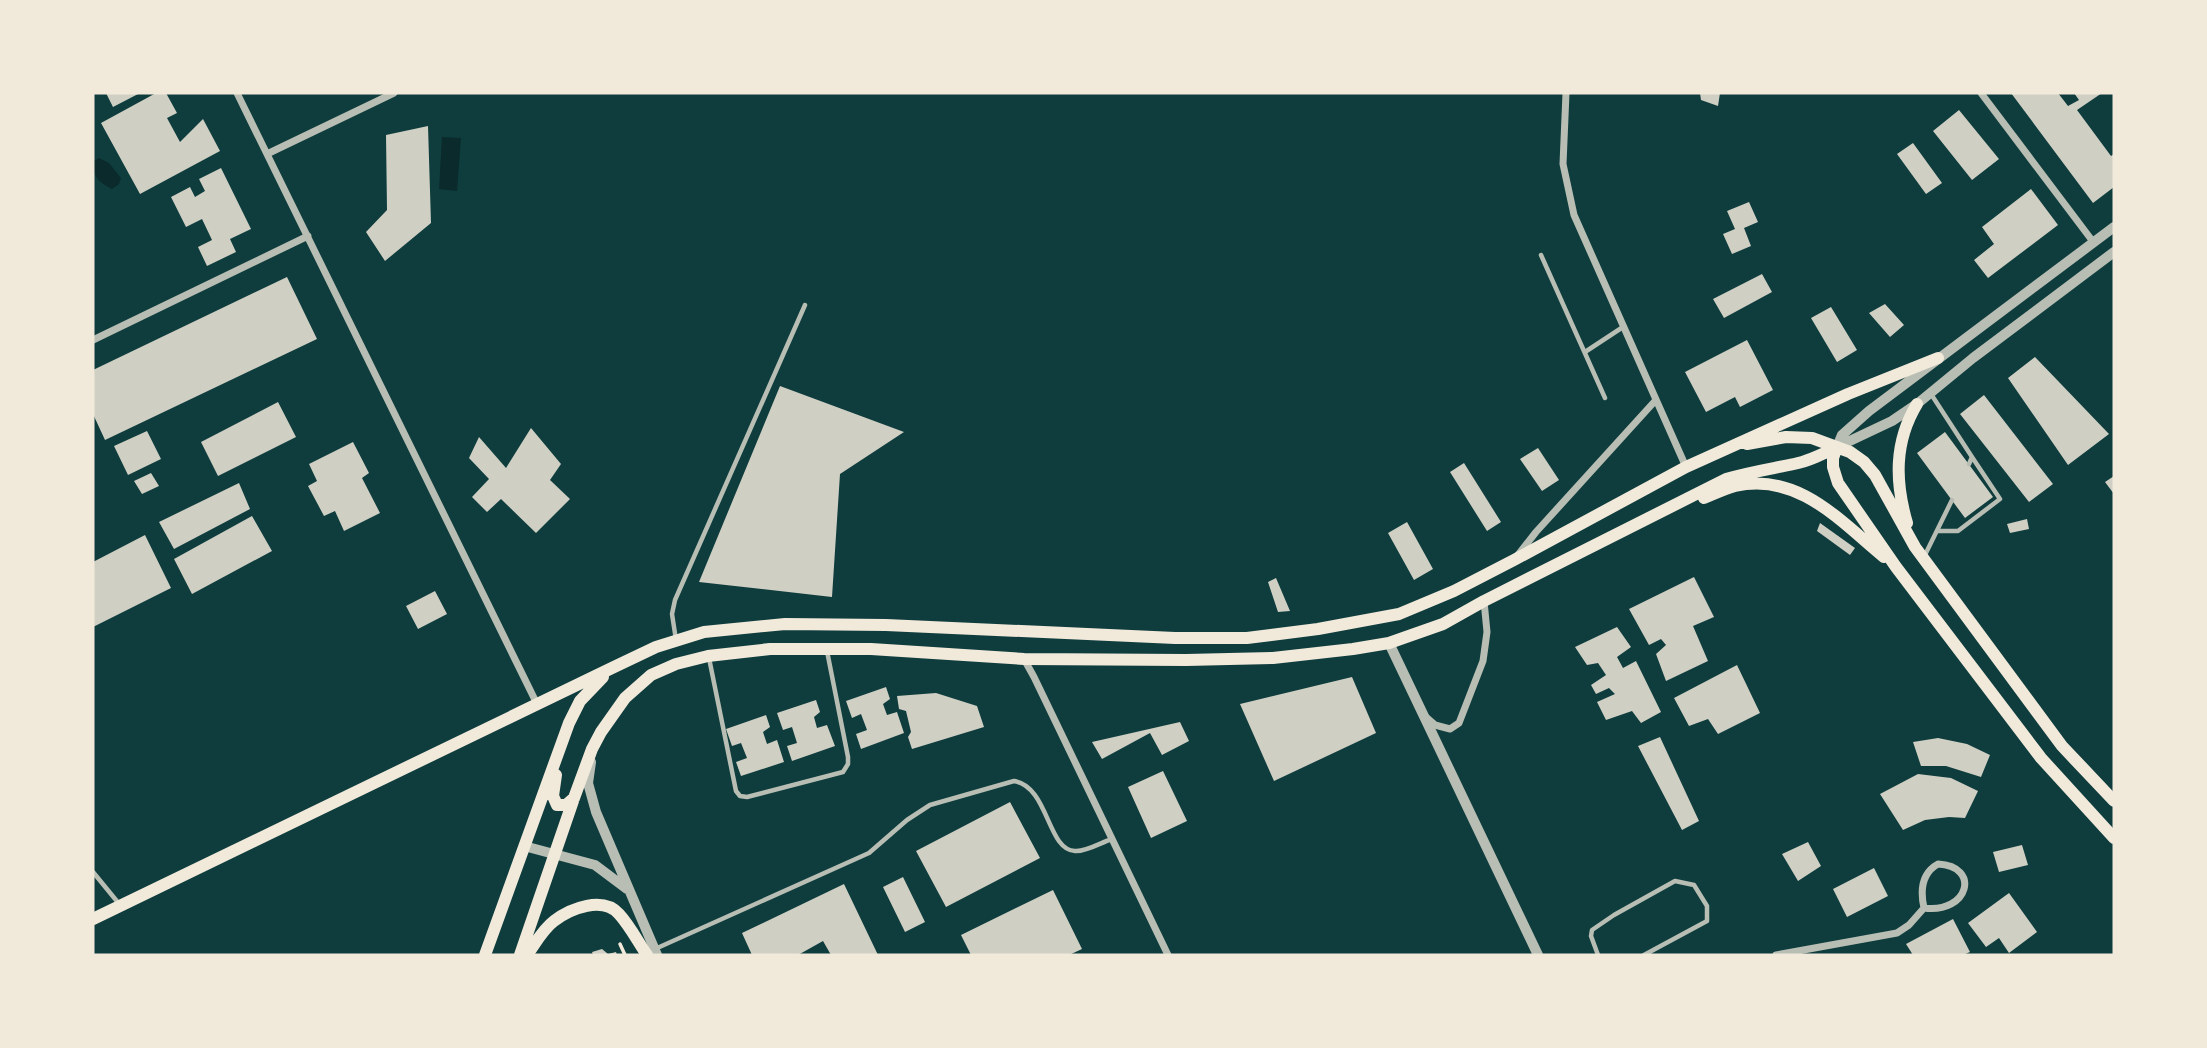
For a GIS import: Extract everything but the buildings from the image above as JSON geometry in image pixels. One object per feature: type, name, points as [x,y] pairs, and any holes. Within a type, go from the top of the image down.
[{"type":"main road","points":[[93,919],[614,667],[676,640],[704,632],[785,624],[886,625],[1175,638],[1247,638],[1318,629],[1399,614],[1454,591],[1686,467],[1847,394],[1938,358]]},
{"type":"main road","points":[[1915,547],[1905,513],[1898,450],[1903,430],[1917,404]]},
{"type":"main road","points":[[1732,446],[1786,438],[1812,438],[1859,458],[1875,475],[1915,547],[2062,747],[2114,801]]},
{"type":"main road","points":[[520,955],[574,798],[601,732],[625,698],[651,675],[676,664],[708,656],[770,649],[872,649],[1024,659],[1186,660],[1273,658],[1389,643],[1430,630],[1726,480],[1761,469],[1812,459],[1837,447]]},
{"type":"main road","points":[[1837,447],[1833,467],[1838,483],[1896,566],[2041,758],[2114,838]]},
{"type":"main road","points":[[1645,520],[1735,486],[1767,483],[1791,488],[1825,508],[1896,566]]},
{"type":"main road","points":[[485,955],[565,734],[580,701],[614,667]]},
{"type":"main road","points":[[565,734],[553,796],[556,805],[562,806],[574,798]]},
{"type":"main road","points":[[527,955],[554,921],[581,907],[603,905],[618,913],[653,953]]},
{"type":"street","points":[[237,93],[537,704]]},
{"type":"street","points":[[267,154],[394,93]]},
{"type":"street","points":[[1566,93],[1563,164],[1574,215],[1686,467]]},
{"type":"street","points":[[1981,93],[2094,243]]},
{"type":"street","points":[[1837,447],[1850,426],[2114,227]]},
{"type":"street","points":[[93,340],[308,236]]},
{"type":"street","points":[[1837,447],[1892,421],[1917,404],[2114,252]]},
{"type":"street","points":[[1514,560],[1536,532],[1656,401]]},
{"type":"street","points":[[1422,713],[1435,725],[1450,729],[1459,723],[1483,661],[1487,632],[1484,601]]},
{"type":"street","points":[[1389,643],[1538,955]]},
{"type":"street","points":[[1024,659],[1168,955]]},
{"type":"street","points":[[592,749],[589,783],[591,797],[653,953]]},
{"type":"street","points":[[524,846],[595,864],[629,891]]},
{"type":"street","points":[[1776,955],[1897,933],[1909,925],[1924,908],[1944,908],[1960,897],[1965,890],[1961,873],[1950,865],[1938,864],[1930,869],[1923,883],[1921,896],[1924,908]]},
{"type":"lane","points":[[1541,255],[1605,398]]},
{"type":"lane","points":[[676,640],[672,614],[675,600],[805,304]]},
{"type":"lane","points":[[1585,352],[1623,327]]},
{"type":"lane","points":[[1931,393],[2000,499],[1958,531],[1937,531]]},
{"type":"lane","points":[[1969,464],[1972,457]]},
{"type":"lane","points":[[1924,558],[1952,500]]},
{"type":"lane","points":[[708,656],[736,791],[740,796],[747,797],[843,772],[848,764],[827,650]]},
{"type":"lane","points":[[653,953],[869,853],[907,820],[930,805],[1014,781],[1023,782],[1032,789],[1060,842],[1068,849],[1077,852],[1112,839]]},
{"type":"lane","points":[[93,875],[121,906]]},
{"type":"lane","points":[[1598,955],[1591,936],[1592,930],[1675,881],[1694,885],[1707,906],[1707,921],[1644,955]]},
{"type":"path","points":[[617,938],[625,955]]},
{"type":"water","points":[[442,137],[461,138],[457,191],[439,189]]},
{"type":"water","points":[[99,158],[109,163],[121,178],[119,184],[112,189],[100,181],[94,171],[94,161]]}]
